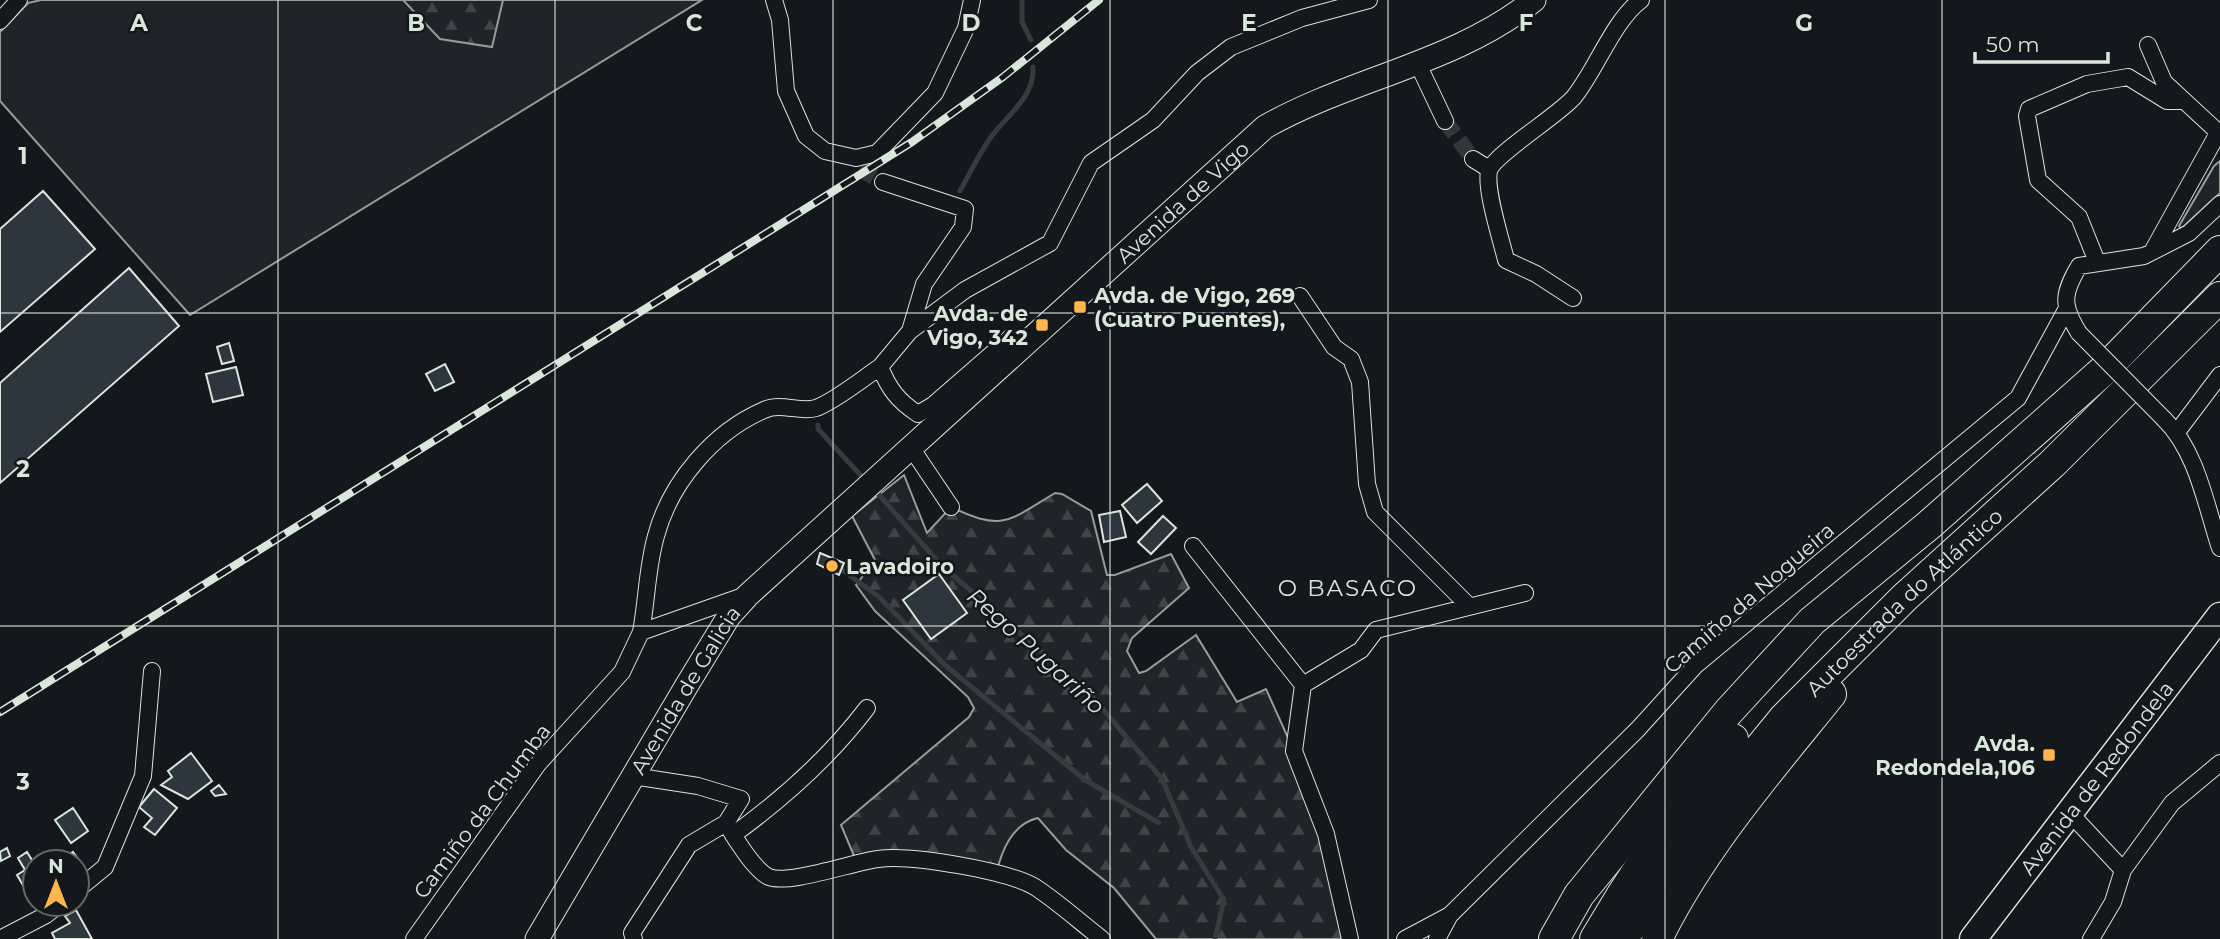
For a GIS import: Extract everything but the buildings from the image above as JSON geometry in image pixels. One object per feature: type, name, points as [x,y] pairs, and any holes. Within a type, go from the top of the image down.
[{"type":"highway","name":"Autoestrada do Atlántico","points":[[1554,939],[1578,895],[1729,711],[1812,621],[1929,525],[2104,370],[2220,251]]},
{"type":"highway","name":"Autoestrada do Atlántico","points":[[1623,939],[1690,833],[1784,718],[1905,597],[2052,464],[2220,297]]},
{"type":"highway","points":[[1657,939],[1676,900],[1749,794],[1832,693],[1953,572],[2052,464]]},
{"type":"highway","name":"Autoestrada do Atlántico","points":[[1595,939],[1629,882],[1710,766],[1771,691],[1929,525]]},
{"type":"highway","name":"Avenida de Redondela","points":[[1972,939],[2220,616]]},
{"type":"highway","points":[[1547,939],[1578,895]]},
{"type":"main road","name":"Avenida de Vigo","points":[[880,477],[1265,127],[1302,106],[1473,39],[1534,0]]},
{"type":"main road","name":"Avenida de Galicia","points":[[537,939],[729,616],[748,595],[880,477]]},
{"type":"street","points":[[0,21],[19,0]]},
{"type":"street","points":[[774,0],[780,20],[786,91],[806,136],[860,169]]},
{"type":"street","points":[[825,150],[856,158],[877,153],[935,93],[966,28],[972,0]]},
{"type":"street","points":[[910,331],[965,290],[1050,243],[1091,163],[1153,120],[1197,73],[1231,47],[1302,18],[1369,0]]},
{"type":"street","points":[[1573,298],[1536,274],[1506,260],[1489,184],[1489,169],[1499,157],[1539,129],[1574,97],[1641,0]]},
{"type":"street","points":[[2148,45],[2164,82],[2219,134],[2152,252]]},
{"type":"street","points":[[1418,62],[1445,121]]},
{"type":"street","points":[[2183,101],[2167,101],[2128,77],[2087,84],[2029,109],[2027,116],[2038,180],[2080,217],[2096,262],[2125,260],[2152,252],[2189,233],[2220,204]]},
{"type":"street","points":[[1473,159],[1489,169]]},
{"type":"street","points":[[883,182],[965,209],[963,227],[924,284],[910,331]]},
{"type":"street","name":"Camiño da Nogueira","points":[[1405,939],[1450,915],[1638,729],[1696,665],[2018,398],[2066,310],[2067,286],[2080,266],[2096,262]]},
{"type":"street","points":[[1300,296],[1334,346],[1351,359],[1360,382],[1367,484],[1375,512],[1468,605]]},
{"type":"street","points":[[2066,310],[2079,333],[2177,432],[2191,461],[2220,548]]},
{"type":"street","name":"Camiño da Chumba","points":[[414,939],[538,764],[622,673],[641,632],[655,539],[664,508],[713,444],[727,430],[766,408],[786,405],[815,408],[880,368],[910,331]]},
{"type":"street","points":[[880,368],[900,402],[918,414],[933,405],[1010,338],[1029,341]]},
{"type":"street","points":[[2177,432],[2220,375]]},
{"type":"street","points":[[907,453],[951,507]]},
{"type":"street","points":[[1193,545],[1303,684],[1294,751],[1326,834],[1350,939]]},
{"type":"street","points":[[1303,684],[1361,650],[1376,631],[1468,605],[1525,593]]},
{"type":"street","points":[[641,632],[748,595]]},
{"type":"street","points":[[91,878],[105,867],[143,776],[152,671]]},
{"type":"street","points":[[634,939],[632,933],[652,898],[689,845],[729,829],[775,804],[821,758],[839,745],[867,708]]},
{"type":"street","points":[[2091,939],[2113,902],[2123,870],[2172,803],[2220,763]]},
{"type":"street","points":[[633,776],[698,786],[741,799],[729,829]]},
{"type":"street","points":[[2068,811],[2123,870]]},
{"type":"street","points":[[729,829],[767,876],[785,880],[880,859],[911,859],[1017,878],[1035,888],[1102,939]]},
{"type":"street","name":"Camiño da Nogueira","points":[[1437,939],[1450,915]]},
{"type":"street","points":[[0,939],[40,918]]},
{"type":"green space","points":[[41,0],[702,0],[190,315],[0,101],[0,32],[28,3]]},
{"type":"green space","points":[[403,0],[503,0],[492,47],[440,39]]},
{"type":"green space","points":[[2220,161],[2220,193],[2181,229],[2179,226],[2214,166]]},
{"type":"green space","points":[[904,475],[927,533],[951,507],[983,519],[1005,520],[1055,493],[1062,494],[1091,511],[1107,575],[1115,575],[1171,554],[1189,588],[1132,638],[1127,651],[1139,673],[1146,671],[1196,635],[1237,702],[1266,689],[1294,751],[1350,939],[1156,939],[1114,888],[1066,850],[1038,818],[1029,821],[1015,832],[1005,847],[996,874],[911,858],[857,863],[841,825],[969,717],[974,708],[968,697],[875,611],[856,585],[875,560],[852,516]]},
{"type":"waterway","name":"Rego Pugariño","points":[[1022,0],[1022,22],[1031,40]]},
{"type":"waterway","name":"Rego Pugariño","points":[[960,191],[991,137],[1025,97],[1030,88],[1033,67]]},
{"type":"waterway","name":"Rego Pugariño","points":[[818,425],[818,429],[866,481]]},
{"type":"waterway","name":"Rego Pugariño","points":[[873,488],[940,564],[1090,694],[1162,779],[1191,847],[1224,900],[1215,939]]},
{"type":"waterway","points":[[841,569],[879,597],[946,666],[1085,780],[1159,823]]},
{"type":"tunnel","points":[[1445,121],[1473,159]]},
{"type":"tunnel","points":[[860,169],[883,182]]},
{"type":"railway","points":[[0,712],[912,142],[1003,77],[1099,0]]},
{"type":"place","name":"Avda. de Vigo, 269 (Cuatro Puentes),","points":[[1080,307]]},
{"type":"place","name":"Avda. de Vigo, 342","points":[[1042,325]]},
{"type":"place","name":"Lavadoiro","points":[[832,566]]},
{"type":"place","name":"Avda. Redondela,106","points":[[2049,755]]},
{"type":"district","name":"O BASACO","points":[[1348,588]]}]
